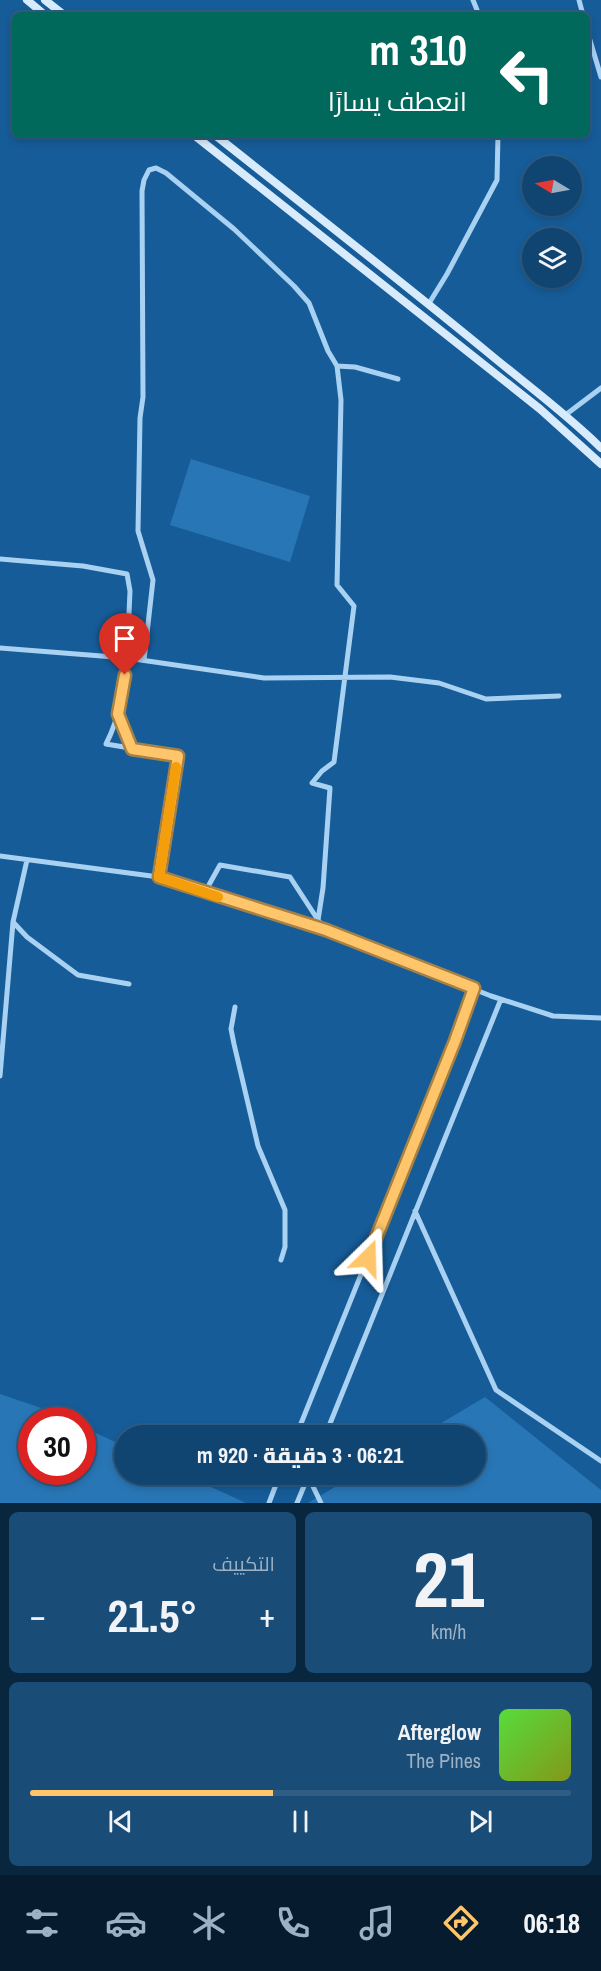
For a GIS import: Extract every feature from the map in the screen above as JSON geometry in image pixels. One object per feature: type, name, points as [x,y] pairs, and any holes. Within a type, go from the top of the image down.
[{"type":"main road","points":[[27,0],[41,12]]},
{"type":"main road","points":[[45,0],[60,12]]},
{"type":"main road","points":[[198,138],[540,409],[601,464]]},
{"type":"main road","points":[[219,138],[437,311],[601,448]]},
{"type":"main road","points":[[343,254],[344,243],[350,243]]},
{"type":"main road","points":[[368,274],[374,272],[376,263]]},
{"type":"main road","points":[[428,322],[437,311]]},
{"type":"street","points":[[590,40],[601,77]]},
{"type":"street","points":[[428,305],[497,180],[498,138]]},
{"type":"street","points":[[144,660],[153,580],[138,531],[140,418],[143,387],[142,186],[149,170],[156,168],[166,173],[234,230],[294,286],[309,303],[328,351],[337,366],[341,400],[337,585],[354,606],[334,762],[312,783],[330,788],[318,920]]},
{"type":"street","points":[[337,366],[356,367],[398,379]]},
{"type":"street","points":[[564,416],[601,388]]},
{"type":"street","points":[[0,559],[83,566],[127,574],[130,591],[123,692],[118,714],[106,744],[178,756],[159,877]]},
{"type":"street","points":[[0,648],[127,658],[264,678],[390,677],[439,683],[486,699],[559,696]]},
{"type":"street","points":[[118,714],[132,749]]},
{"type":"street","points":[[0,856],[159,877],[326,930],[501,999],[553,1016],[601,1018]]},
{"type":"street","points":[[0,1076],[13,922],[27,860]]},
{"type":"street","points":[[205,892],[220,865],[290,877],[326,930]]},
{"type":"street","points":[[13,922],[27,937],[78,975],[129,984]]},
{"type":"street","points":[[300,1425],[455,1041],[474,988]]},
{"type":"street","points":[[329,1425],[501,999]]},
{"type":"street","points":[[235,1007],[231,1029],[258,1146],[285,1210],[285,1246],[281,1260]]},
{"type":"street","points":[[415,1211],[496,1390],[601,1461]]},
{"type":"street","points":[[269,1503],[276,1485]]},
{"type":"street","points":[[297,1503],[305,1485]]},
{"type":"street","points":[[313,1485],[321,1503]]},
{"type":"shaded area","points":[[191,459],[310,496],[290,562],[170,525]]},
{"type":"shaded area","points":[[0,1394],[38,1407],[18,1407],[18,1485],[96,1485],[96,1433],[114,1441],[114,1485],[207,1485],[246,1503],[0,1503]]},
{"type":"shaded area","points":[[485,1397],[601,1490],[601,1503],[308,1503],[338,1485],[486,1485],[486,1425],[438,1425]]},
{"type":"slow traffic","points":[[176,767],[159,877],[218,897]]},
{"type":"route","points":[[125,675],[118,714],[132,749],[178,756],[159,877],[326,930],[474,988],[368,1258]]}]
